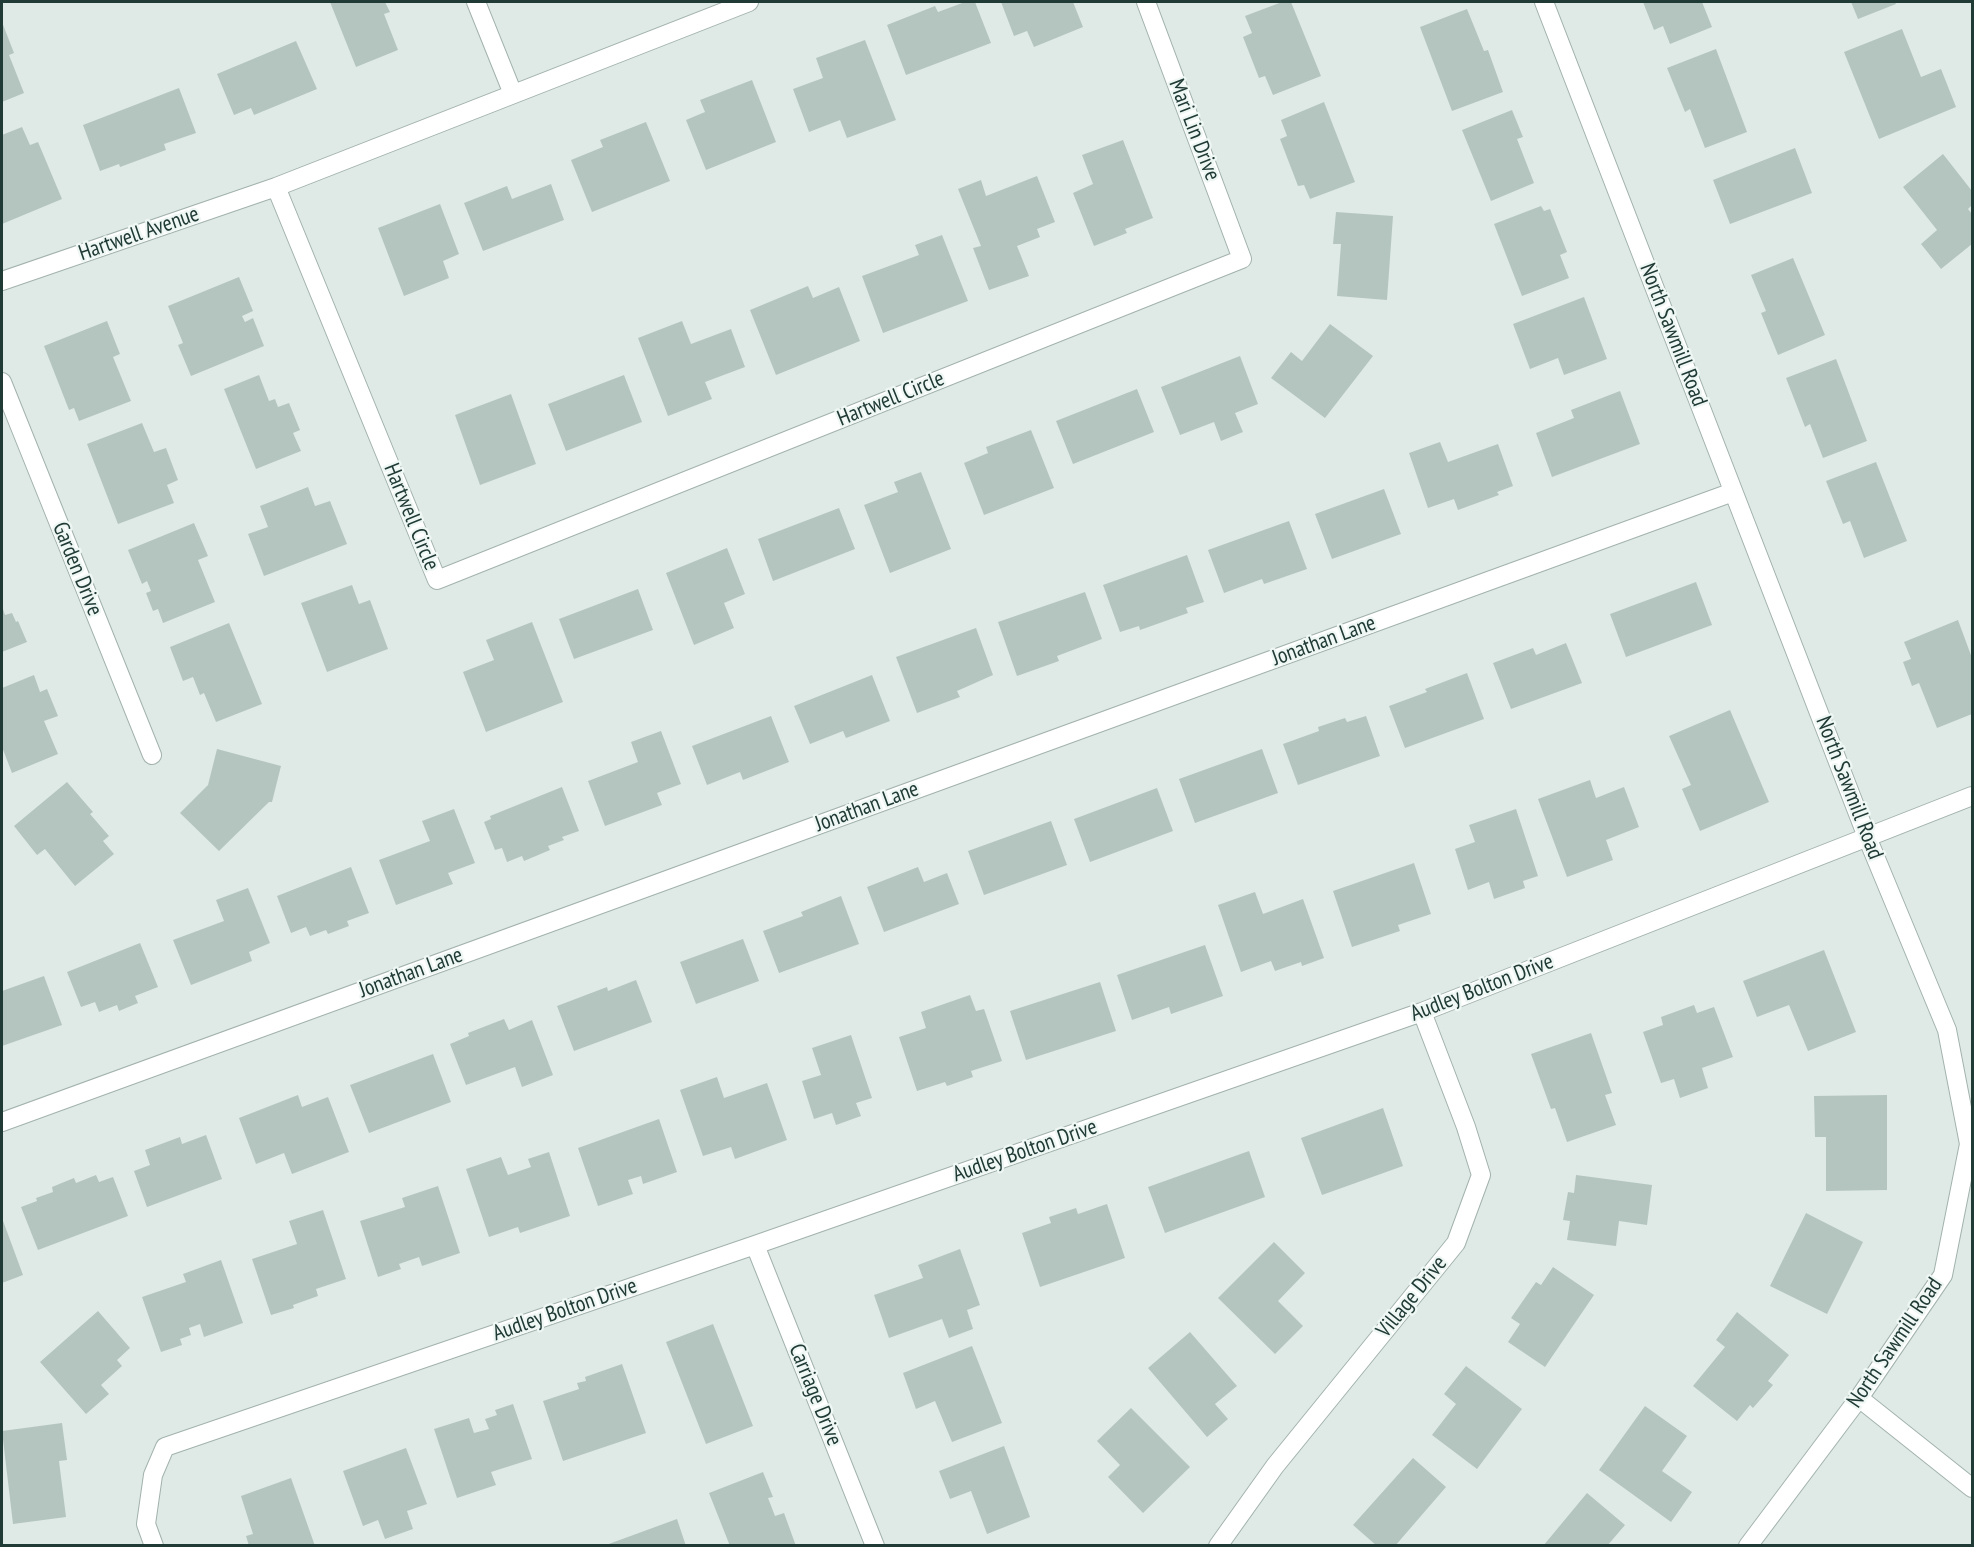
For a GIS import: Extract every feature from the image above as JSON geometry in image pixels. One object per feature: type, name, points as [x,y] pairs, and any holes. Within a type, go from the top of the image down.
[{"type":"street","points":[[476,2],[513,94]]},
{"type":"street","points":[[276,187],[749,2]]},
{"type":"street","name":"Mari Lin Drive","points":[[1146,2],[1242,259]]},
{"type":"street","name":"North Sawmill Road","points":[[1544,2],[1867,837],[1947,1030],[1969,1144],[1943,1275],[1859,1398],[1748,1545]]},
{"type":"street","name":"Hartwell Circle","points":[[276,187],[437,580],[1242,259]]},
{"type":"street","name":"Hartwell Avenue","points":[[2,281],[276,187]]},
{"type":"street","name":"Garden Drive","points":[[2,382],[152,755]]},
{"type":"street","name":"Jonathan Lane","points":[[2,1122],[1733,492]]},
{"type":"street","name":"Audley Bolton Drive","points":[[154,1545],[146,1524],[153,1475],[165,1447],[755,1245],[1422,1012],[1972,796]]},
{"type":"street","name":"Village Drive","points":[[1218,1545],[1275,1466],[1456,1243],[1481,1175],[1466,1127],[1422,1012]]},
{"type":"street","name":"Carriage Drive","points":[[755,1245],[874,1545]]},
{"type":"street","points":[[1859,1398],[1972,1488]]},
{"type":"building","points":[[330,2],[385,2],[390,12],[384,14],[398,50],[356,67]]},
{"type":"building","points":[[965,2],[975,2],[991,43],[906,75],[887,25],[935,6],[938,12]]},
{"type":"building","points":[[1001,2],[1073,2],[1083,27],[1034,47],[1027,31],[1014,36]]},
{"type":"building","points":[[1282,2],[1291,2],[1321,76],[1273,95],[1265,76],[1259,78],[1243,37],[1252,33],[1245,16]]},
{"type":"building","points":[[1643,2],[1702,2],[1712,27],[1670,44],[1663,26],[1654,30]]},
{"type":"building","points":[[1851,2],[1895,2],[1896,4],[1858,19]]},
{"type":"building","points":[[1467,9],[1484,51],[1488,50],[1503,92],[1452,111],[1420,27]]},
{"type":"building","points":[[2,22],[14,53],[9,55],[24,93],[2,102]]},
{"type":"building","points":[[1902,29],[1921,77],[1941,69],[1956,107],[1879,139],[1844,52]]},
{"type":"building","points":[[865,40],[896,120],[847,138],[840,120],[809,132],[793,89],[823,78],[816,58]]},
{"type":"building","points":[[296,41],[317,89],[254,115],[251,108],[234,115],[217,74]]},
{"type":"building","points":[[1716,49],[1747,132],[1705,148],[1690,109],[1685,112],[1667,68]]},
{"type":"building","points":[[752,80],[776,142],[706,170],[686,120],[705,112],[700,100]]},
{"type":"building","points":[[179,88],[196,133],[164,144],[166,150],[120,167],[119,164],[100,171],[83,125]]},
{"type":"building","points":[[1324,102],[1355,182],[1310,199],[1304,185],[1298,186],[1280,139],[1287,136],[1281,120]]},
{"type":"building","points":[[1512,110],[1523,137],[1517,139],[1534,183],[1491,201],[1462,130]]},
{"type":"building","points":[[646,122],[670,181],[592,212],[571,160],[603,147],[600,140]]},
{"type":"building","points":[[22,127],[30,145],[38,142],[62,199],[2,224],[2,135]]},
{"type":"building","points":[[1123,140],[1153,218],[1125,229],[1127,233],[1094,246],[1073,193],[1093,184],[1082,155]]},
{"type":"building","points":[[1795,148],[1812,193],[1730,224],[1713,180]]},
{"type":"building","points":[[1943,154],[1972,191],[1972,205],[1968,209],[1972,214],[1972,244],[1941,269],[1921,244],[1937,230],[1903,187]]},
{"type":"building","points":[[1037,176],[1055,222],[1037,229],[1040,237],[1017,246],[1029,276],[989,290],[973,248],[981,246],[958,189],[981,180],[986,196]]},
{"type":"building","points":[[551,184],[564,220],[483,251],[464,203],[507,186],[512,199]]},
{"type":"building","points":[[440,204],[459,254],[443,261],[449,278],[404,296],[378,228]]},
{"type":"building","points":[[1541,206],[1544,211],[1550,209],[1567,252],[1560,255],[1569,278],[1522,296],[1494,224]]},
{"type":"building","points":[[1336,212],[1393,216],[1387,300],[1337,296],[1341,244],[1333,244]]},
{"type":"building","points":[[942,235],[968,301],[883,333],[862,276],[919,255],[915,245]]},
{"type":"building","points":[[1793,258],[1825,335],[1778,355],[1761,313],[1766,311],[1751,275]]},
{"type":"building","points":[[239,277],[253,311],[242,316],[245,322],[253,318],[264,346],[191,376],[178,345],[183,343],[168,306]]},
{"type":"building","points":[[808,286],[813,298],[839,287],[860,341],[776,375],[750,310]]},
{"type":"building","points":[[1584,297],[1607,359],[1564,375],[1558,358],[1530,369],[1513,324]]},
{"type":"building","points":[[107,321],[120,354],[113,357],[131,401],[79,421],[74,408],[69,410],[44,346]]},
{"type":"building","points":[[682,321],[691,344],[731,329],[745,367],[705,382],[712,399],[668,416],[638,338]]},
{"type":"building","points":[[1330,324],[1373,356],[1325,418],[1271,378],[1291,352],[1302,361]]},
{"type":"building","points":[[1240,356],[1258,404],[1235,413],[1243,432],[1221,441],[1214,422],[1180,435],[1161,387]]},
{"type":"building","points":[[1836,359],[1867,441],[1823,458],[1810,424],[1805,427],[1786,378]]},
{"type":"building","points":[[259,375],[269,401],[275,399],[278,407],[289,403],[300,430],[293,433],[301,451],[256,469],[224,389]]},
{"type":"building","points":[[624,375],[642,422],[566,451],[548,404]]},
{"type":"building","points":[[1137,389],[1154,432],[1073,464],[1056,421]]},
{"type":"building","points":[[1620,391],[1640,444],[1552,477],[1536,433],[1574,418],[1571,410]]},
{"type":"building","points":[[511,394],[536,464],[480,485],[455,415]]},
{"type":"building","points":[[142,423],[154,452],[166,448],[178,480],[167,485],[174,503],[118,524],[87,444]]},
{"type":"building","points":[[1031,430],[1054,488],[984,515],[964,463],[988,453],[986,447]]},
{"type":"building","points":[[1440,442],[1448,462],[1498,444],[1513,486],[1497,492],[1499,495],[1458,510],[1454,499],[1428,508],[1409,453]]},
{"type":"building","points":[[1876,462],[1907,541],[1864,558],[1850,521],[1843,524],[1826,481]]},
{"type":"building","points":[[921,472],[951,549],[890,573],[864,505],[898,492],[894,482]]},
{"type":"building","points":[[308,487],[315,506],[330,501],[347,544],[264,576],[248,534],[268,527],[260,506]]},
{"type":"building","points":[[1384,489],[1401,534],[1332,559],[1315,514]]},
{"type":"building","points":[[839,508],[855,549],[773,581],[758,539]]},
{"type":"building","points":[[1289,521],[1307,569],[1264,584],[1262,579],[1224,593],[1208,550]]},
{"type":"building","points":[[194,523],[208,556],[198,560],[215,602],[163,623],[158,609],[153,611],[146,593],[151,591],[147,581],[142,584],[128,550]]},
{"type":"building","points":[[727,548],[745,594],[724,603],[734,628],[694,645],[666,573]]},
{"type":"building","points":[[1187,555],[1204,602],[1186,608],[1188,613],[1140,630],[1139,626],[1120,632],[1103,585]]},
{"type":"building","points":[[1696,582],[1712,625],[1626,657],[1610,614]]},
{"type":"building","points":[[352,585],[359,604],[370,600],[388,649],[327,672],[301,603]]},
{"type":"building","points":[[638,589],[653,630],[574,659],[559,619]]},
{"type":"building","points":[[1085,592],[1102,639],[1057,656],[1059,661],[1017,676],[998,622]]},
{"type":"building","points":[[2,606],[5,615],[12,613],[16,622],[18,621],[27,642],[2,652]]},
{"type":"building","points":[[1958,620],[1972,658],[1972,714],[1937,728],[1919,683],[1912,686],[1903,662],[1911,659],[1904,642]]},
{"type":"building","points":[[532,622],[563,702],[486,732],[463,672],[494,660],[486,640]]},
{"type":"building","points":[[229,623],[262,704],[216,722],[204,693],[200,695],[193,677],[183,681],[170,647]]},
{"type":"building","points":[[976,628],[993,675],[957,691],[960,697],[917,713],[896,657]]},
{"type":"building","points":[[1566,643],[1582,683],[1511,709],[1493,663],[1533,648],[1536,655]]},
{"type":"building","points":[[1467,673],[1484,719],[1405,748],[1389,706],[1427,692],[1425,689]]},
{"type":"building","points":[[34,675],[40,692],[47,689],[58,716],[44,721],[58,754],[12,773],[2,747],[2,688]]},
{"type":"building","points":[[872,675],[890,721],[846,738],[843,731],[810,744],[794,706]]},
{"type":"building","points":[[1730,710],[1769,802],[1700,831],[1682,789],[1691,785],[1669,736]]},
{"type":"building","points":[[771,716],[789,762],[743,780],[740,772],[707,785],[692,746]]},
{"type":"building","points":[[1366,716],[1380,756],[1298,785],[1283,744],[1319,731],[1318,727],[1345,718],[1347,722]]},
{"type":"building","points":[[661,731],[681,784],[657,793],[662,805],[605,826],[588,781],[638,762],[631,742]]},
{"type":"building","points":[[217,749],[281,766],[272,802],[269,802],[219,851],[180,813],[208,785]]},
{"type":"building","points":[[1262,749],[1278,793],[1195,823],[1179,779]]},
{"type":"building","points":[[1590,780],[1596,798],[1624,787],[1639,827],[1606,840],[1613,860],[1567,877],[1538,799]]},
{"type":"building","points":[[67,782],[93,812],[90,814],[109,836],[103,841],[114,854],[75,886],[45,849],[37,855],[14,826]]},
{"type":"building","points":[[562,787],[579,831],[562,837],[564,840],[548,846],[550,850],[524,861],[522,856],[507,862],[502,848],[495,850],[484,822],[491,819],[490,816]]},
{"type":"building","points":[[1157,788],[1173,831],[1090,862],[1074,819]]},
{"type":"building","points":[[454,809],[475,863],[448,873],[453,884],[396,905],[379,860],[430,841],[422,821]]},
{"type":"building","points":[[1516,809],[1538,876],[1523,881],[1525,888],[1494,899],[1489,882],[1468,890],[1455,849],[1475,842],[1469,825]]},
{"type":"building","points":[[1051,821],[1067,865],[984,895],[968,851]]},
{"type":"building","points":[[1414,863],[1431,914],[1398,925],[1400,931],[1352,947],[1333,891]]},
{"type":"building","points":[[351,867],[369,913],[347,921],[349,926],[328,934],[326,930],[310,936],[306,927],[291,933],[277,896]]},
{"type":"building","points":[[918,867],[924,882],[947,873],[959,904],[884,932],[867,887]]},
{"type":"building","points":[[248,888],[270,943],[249,952],[252,961],[191,985],[173,940],[224,921],[216,900]]},
{"type":"building","points":[[1255,892],[1263,914],[1303,899],[1324,958],[1302,966],[1301,962],[1275,971],[1271,961],[1241,972],[1218,905]]},
{"type":"building","points":[[841,896],[859,944],[779,973],[763,931],[803,916],[801,912]]},
{"type":"building","points":[[743,939],[759,981],[696,1004],[680,962]]},
{"type":"building","points":[[140,943],[158,987],[135,996],[138,1003],[119,1011],[117,1005],[99,1012],[95,1002],[81,1007],[67,972]]},
{"type":"building","points":[[1205,945],[1223,996],[1171,1014],[1169,1007],[1132,1020],[1117,975]]},
{"type":"building","points":[[1824,950],[1856,1032],[1808,1051],[1789,1005],[1757,1017],[1743,981]]},
{"type":"building","points":[[44,976],[62,1025],[2,1046],[2,991]]},
{"type":"building","points":[[636,980],[652,1022],[574,1051],[557,1006],[607,987],[608,991]]},
{"type":"building","points":[[1100,982],[1116,1031],[1026,1060],[1010,1011]]},
{"type":"building","points":[[970,995],[976,1011],[984,1009],[1002,1061],[971,1071],[973,1077],[947,1086],[945,1082],[917,1091],[899,1037],[926,1028],[921,1012]]},
{"type":"building","points":[[1694,1005],[1697,1013],[1714,1007],[1733,1057],[1702,1068],[1708,1088],[1680,1098],[1674,1079],[1661,1083],[1643,1032],[1663,1025],[1661,1017]]},
{"type":"building","points":[[504,1019],[509,1030],[532,1020],[553,1075],[522,1087],[515,1067],[466,1085],[450,1044],[469,1036],[468,1033]]},
{"type":"building","points":[[1591,1033],[1612,1093],[1605,1095],[1616,1125],[1567,1142],[1555,1108],[1551,1109],[1531,1054]]},
{"type":"building","points":[[851,1035],[872,1098],[856,1103],[861,1116],[836,1125],[832,1113],[814,1119],[802,1081],[821,1075],[812,1048]]},
{"type":"building","points":[[433,1054],[451,1102],[369,1133],[350,1085]]},
{"type":"building","points":[[717,1077],[724,1098],[767,1083],[787,1140],[735,1159],[731,1147],[703,1156],[680,1090]]},
{"type":"building","points":[[298,1095],[302,1107],[328,1097],[349,1152],[292,1174],[284,1153],[256,1164],[239,1118]]},
{"type":"building","points":[[1887,1095],[1887,1190],[1826,1191],[1826,1137],[1815,1137],[1814,1096]]},
{"type":"building","points":[[1383,1108],[1403,1166],[1322,1195],[1301,1138]]},
{"type":"building","points":[[659,1119],[677,1172],[643,1184],[641,1176],[628,1180],[633,1194],[598,1206],[578,1148]]},
{"type":"building","points":[[206,1135],[222,1179],[147,1207],[134,1171],[150,1165],[145,1150],[180,1137],[182,1144]]},
{"type":"building","points":[[1249,1151],[1265,1197],[1165,1233],[1148,1187]]},
{"type":"building","points":[[549,1152],[570,1216],[520,1233],[518,1227],[489,1237],[466,1169],[501,1157],[508,1175],[531,1167],[528,1159]]},
{"type":"building","points":[[96,1175],[99,1182],[113,1177],[128,1216],[38,1250],[21,1207],[53,1192],[52,1187],[74,1178],[76,1183]]},
{"type":"building","points":[[1576,1175],[1652,1185],[1647,1225],[1619,1221],[1616,1246],[1567,1240],[1570,1221],[1563,1220],[1568,1192],[1574,1193]]},
{"type":"building","points":[[438,1186],[460,1253],[422,1266],[419,1257],[399,1264],[401,1269],[378,1277],[360,1221],[405,1207],[402,1198]]},
{"type":"building","points":[[1107,1204],[1125,1258],[1040,1287],[1022,1233],[1051,1223],[1049,1217],[1076,1208],[1078,1214]]},
{"type":"building","points":[[323,1210],[346,1279],[316,1289],[318,1296],[293,1305],[294,1308],[271,1315],[252,1259],[297,1244],[289,1221]]},
{"type":"building","points":[[1806,1213],[1863,1242],[1827,1314],[1770,1286]]},
{"type":"building","points":[[2,1218],[23,1275],[2,1283]]},
{"type":"building","points":[[1274,1242],[1305,1273],[1278,1301],[1303,1326],[1275,1354],[1218,1298]]},
{"type":"building","points":[[960,1249],[980,1305],[967,1310],[973,1329],[949,1338],[942,1319],[889,1338],[874,1295],[923,1278],[918,1265]]},
{"type":"building","points":[[221,1260],[243,1323],[204,1337],[200,1324],[189,1328],[191,1335],[180,1339],[182,1345],[161,1352],[142,1297],[186,1282],[183,1274]]},
{"type":"building","points":[[1553,1267],[1594,1295],[1545,1367],[1508,1342],[1520,1324],[1511,1318],[1536,1282],[1541,1285]]},
{"type":"building","points":[[98,1311],[130,1348],[117,1360],[122,1366],[101,1385],[109,1394],[86,1414],[40,1362]]},
{"type":"building","points":[[1737,1312],[1789,1355],[1768,1381],[1773,1385],[1753,1408],[1750,1405],[1737,1421],[1693,1386],[1725,1347],[1716,1340]]},
{"type":"building","points":[[713,1324],[753,1426],[706,1444],[666,1342]]},
{"type":"building","points":[[1190,1332],[1237,1386],[1215,1404],[1228,1419],[1207,1437],[1148,1368]]},
{"type":"building","points":[[972,1346],[1002,1423],[952,1442],[935,1401],[916,1409],[903,1373]]},
{"type":"building","points":[[622,1364],[646,1433],[563,1461],[543,1401],[579,1389],[577,1383],[586,1381],[585,1377]]},
{"type":"building","points":[[1466,1366],[1522,1409],[1477,1469],[1432,1435],[1456,1404],[1444,1394]]},
{"type":"building","points":[[513,1404],[532,1459],[491,1472],[496,1485],[457,1498],[434,1429],[469,1418],[474,1433],[489,1429],[485,1419],[497,1415],[495,1410]]},
{"type":"building","points":[[1645,1406],[1687,1436],[1662,1471],[1692,1492],[1671,1522],[1599,1470]]},
{"type":"building","points":[[1131,1408],[1190,1467],[1143,1513],[1108,1477],[1120,1465],[1097,1441]]},
{"type":"building","points":[[62,1423],[67,1460],[59,1461],[66,1517],[13,1524],[2,1431]]},
{"type":"building","points":[[1004,1446],[1030,1517],[987,1534],[971,1491],[950,1499],[939,1471]]},
{"type":"building","points":[[406,1448],[427,1504],[407,1511],[413,1529],[385,1539],[378,1520],[363,1526],[343,1471]]},
{"type":"building","points":[[1413,1458],[1446,1487],[1395,1546],[1377,1546],[1353,1525]]},
{"type":"building","points":[[763,1472],[773,1497],[768,1498],[775,1516],[784,1513],[796,1546],[730,1546],[709,1493]]},
{"type":"building","points":[[291,1478],[315,1546],[249,1546],[246,1536],[253,1534],[241,1496]]},
{"type":"building","points":[[1587,1493],[1625,1525],[1607,1546],[1543,1546]]},
{"type":"building","points":[[677,1519],[686,1546],[606,1546],[606,1545]]}]
